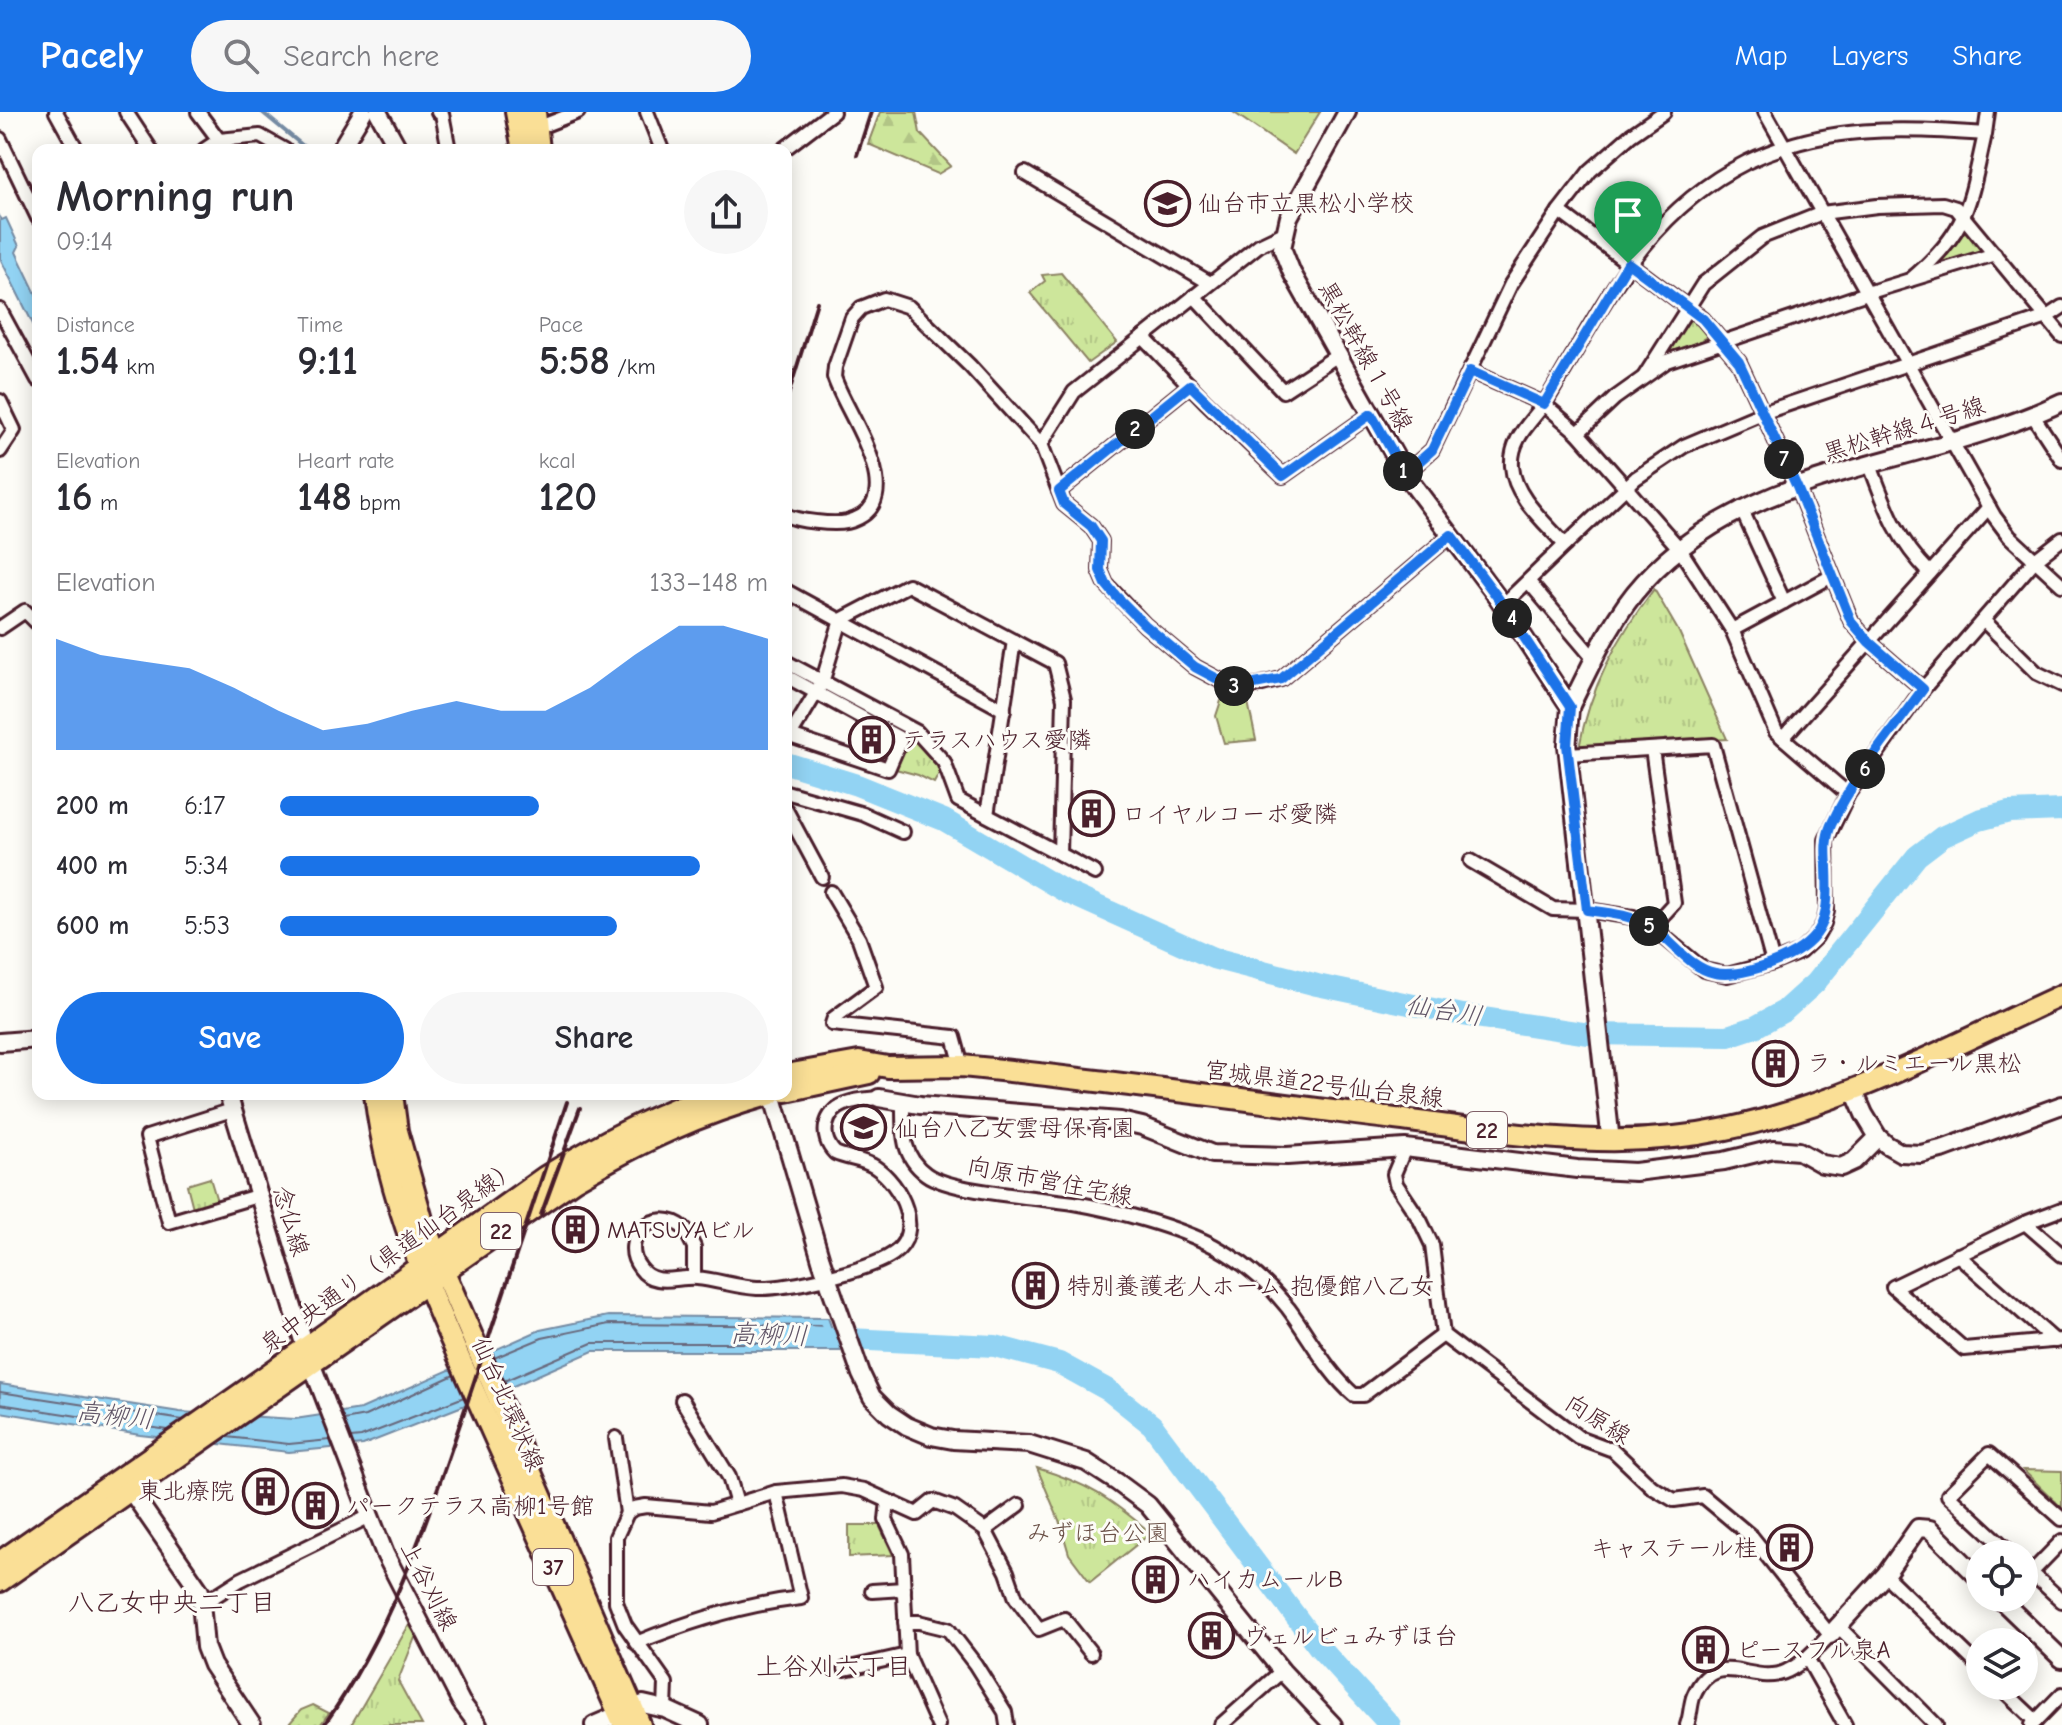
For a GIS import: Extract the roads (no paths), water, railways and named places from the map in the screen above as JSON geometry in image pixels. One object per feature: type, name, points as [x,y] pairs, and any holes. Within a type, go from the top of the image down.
[{"type":"main road","points":[[516,112],[522,144]]},
{"type":"main road","points":[[536,120],[538,144]]},
{"type":"main road","name":"宮城県道22号仙台泉線","points":[[792,1074],[859,1062],[888,1067],[962,1066],[1518,1134],[1611,1142],[1649,1140],[1725,1130],[1792,1113],[1854,1091],[2062,995]]},
{"type":"main road","name":"宮城県道22号仙台泉線","points":[[792,1090],[888,1067]]},
{"type":"main road","name":"仙台北環状線","points":[[376,1100],[381,1141],[393,1186],[628,1717]]},
{"type":"main road","name":"仙台北環状線","points":[[393,1100],[397,1131],[431,1268]]},
{"type":"main road","name":"泉中央通り（県道仙台泉線）","points":[[0,1562],[227,1404],[308,1356],[431,1268],[545,1177],[586,1152],[697,1100]]},
{"type":"main road","name":"泉中央通り（県道仙台泉線）","points":[[431,1268],[632,1147],[675,1126],[754,1100]]},
{"type":"main road","name":"泉中央通り（県道仙台泉線）","points":[[131,1491],[251,1407],[308,1356]]},
{"type":"main road","name":"22","points":[[0,1581],[131,1491]]},
{"type":"street","points":[[56,112],[74,144]]},
{"type":"street","points":[[126,112],[147,144]]},
{"type":"street","points":[[198,112],[219,140]]},
{"type":"street","points":[[344,144],[363,112]]},
{"type":"street","points":[[378,112],[396,144]]},
{"type":"street","points":[[438,112],[442,114],[448,144]]},
{"type":"street","points":[[536,120],[578,112]]},
{"type":"street","points":[[647,112],[660,144]]},
{"type":"street","points":[[791,144],[833,112]]},
{"type":"street","points":[[1041,444],[1074,392],[1259,245],[1284,233],[1289,217],[1347,112]]},
{"type":"street","points":[[1405,474],[1432,450],[1511,284],[1559,211],[1590,171],[1631,135],[1664,112]]},
{"type":"street","points":[[1765,112],[1989,507],[2009,536],[2062,585]]},
{"type":"street","points":[[1910,280],[1934,260],[1965,217],[1988,112]]},
{"type":"street","points":[[1565,545],[1528,502],[1514,478],[1512,465],[1516,442],[1523,428],[1544,404],[1628,263],[1662,223],[1718,179],[1748,161],[1823,136],[1901,128],[1985,134]]},
{"type":"street","points":[[213,144],[219,140],[260,136],[274,144]]},
{"type":"street","points":[[0,139],[32,206]]},
{"type":"street","points":[[1025,173],[1210,283]]},
{"type":"street","points":[[1644,377],[1703,284],[1744,250],[1762,237],[1822,213],[1877,206],[1943,204],[1956,208],[2062,336]]},
{"type":"street","points":[[1559,211],[1703,319],[1723,340],[1739,362],[1797,487],[1851,621],[1869,642],[1923,689]]},
{"type":"street","name":"黒松幹線１号線","points":[[1284,233],[1282,248],[1292,273],[1405,474],[1503,605],[1570,707]]},
{"type":"street","points":[[1578,433],[1615,398],[1667,361],[1867,293],[1995,254]]},
{"type":"street","points":[[1194,296],[1283,391],[1338,355]]},
{"type":"street","points":[[792,518],[843,523],[860,517],[873,503],[877,489],[872,457],[834,377],[835,367],[852,318],[861,308],[874,301],[894,300],[909,307],[970,366],[1041,444],[1064,504],[1091,526],[1101,541],[1100,570],[1116,596],[1195,667],[1227,684],[1239,687],[1281,679],[1451,535]]},
{"type":"street","points":[[1503,605],[1636,478],[1684,446],[1762,413],[2047,317],[2062,307]]},
{"type":"street","points":[[0,310],[32,369]]},
{"type":"street","points":[[1143,337],[1283,476],[1371,414]]},
{"type":"street","points":[[1470,371],[1544,404],[1578,433],[1679,548],[1732,630],[1776,732],[1848,794]]},
{"type":"street","points":[[1059,491],[1190,385]]},
{"type":"street","points":[[0,401],[14,430],[0,451]]},
{"type":"street","name":"黒松幹線４号線","points":[[1570,707],[1607,634],[1642,584],[1679,548],[1741,508],[1770,495],[1953,441],[2062,402]]},
{"type":"street","points":[[2032,414],[2062,460]]},
{"type":"street","points":[[1870,465],[1895,530],[1912,555],[1930,573]]},
{"type":"street","points":[[1783,738],[1989,507]]},
{"type":"street","points":[[1741,508],[1784,602]]},
{"type":"street","points":[[1471,861],[1553,909],[1633,917],[1652,927],[1704,970],[1727,975],[1800,952],[1816,937],[1824,923],[1827,910],[1826,840],[1848,794],[1923,689],[2035,560],[2062,539]]},
{"type":"street","points":[[1732,630],[1832,576]]},
{"type":"street","points":[[1528,581],[1594,659]]},
{"type":"street","points":[[792,729],[819,688],[841,620],[908,585],[1055,663],[1064,699],[1060,854]]},
{"type":"street","points":[[792,594],[1004,710]]},
{"type":"street","points":[[0,627],[25,611],[32,618]]},
{"type":"street","points":[[1984,621],[2037,673],[2062,685]]},
{"type":"street","points":[[987,815],[1014,641]]},
{"type":"street","points":[[792,667],[819,688],[901,739],[888,769],[792,736]]},
{"type":"street","points":[[792,678],[917,732],[944,762],[958,800],[1095,873]]},
{"type":"street","points":[[1570,707],[1568,754],[1611,1142]]},
{"type":"street","points":[[1568,754],[1713,745],[1773,963]]},
{"type":"street","points":[[1652,749],[1674,903],[1652,927]]},
{"type":"street","points":[[792,794],[863,814],[903,832]]},
{"type":"street","points":[[792,821],[822,877]]},
{"type":"street","points":[[831,892],[859,939],[876,987],[834,1018],[832,1024],[954,1037],[962,1066]]},
{"type":"street","points":[[0,1042],[32,1039]]},
{"type":"street","points":[[1854,1091],[1878,1137],[1901,1153],[1921,1154],[1945,1148],[2062,1105]]},
{"type":"street","points":[[694,1277],[694,1247],[685,1229],[665,1219],[655,1220],[641,1229],[634,1241],[633,1254],[644,1273],[657,1279],[694,1277],[754,1288],[775,1288],[827,1277],[891,1256],[905,1242],[909,1231],[909,1214],[886,1176],[874,1166],[835,1153],[826,1137],[825,1127],[834,1110],[846,1103],[879,1098],[903,1103],[1120,1121],[1142,1126],[1212,1154],[1287,1156],[1405,1148],[1577,1169],[1635,1172],[1711,1163],[1773,1149],[1799,1151],[1822,1164],[1841,1167],[1854,1161],[1878,1137]]},
{"type":"street","points":[[774,1100],[827,1277],[872,1397],[889,1414],[920,1432],[953,1440],[1029,1444],[1086,1462],[1117,1482],[1148,1505],[1282,1671],[1333,1725]]},
{"type":"street","points":[[230,1102],[147,1137],[169,1222],[257,1196]]},
{"type":"street","name":"念仏線","points":[[230,1102],[308,1356],[350,1461]]},
{"type":"street","name":"向原市営住宅線","points":[[903,1103],[903,1136],[907,1152],[924,1173],[937,1181],[1078,1204],[1189,1236],[1226,1254],[1264,1282],[1287,1307],[1340,1384],[1354,1395],[1363,1395],[1443,1335]]},
{"type":"street","points":[[1405,1148],[1394,1174],[1396,1184],[1432,1245],[1443,1335]]},
{"type":"street","points":[[2059,1341],[1964,1349],[1893,1287],[2025,1223],[2062,1209]]},
{"type":"street","points":[[2025,1223],[2062,1255]]},
{"type":"street","points":[[1958,1255],[2059,1341]]},
{"type":"street","name":"向原線","points":[[1443,1335],[1578,1437],[1613,1450],[1652,1487],[1674,1500],[1703,1496],[1752,1537],[1834,1630],[1936,1725]]},
{"type":"street","points":[[682,1400],[729,1477],[737,1504]]},
{"type":"street","points":[[616,1438],[627,1513]]},
{"type":"street","points":[[1997,1540],[1948,1495],[1989,1454],[2062,1519]]},
{"type":"street","name":"上谷刈線","points":[[350,1461],[385,1554],[461,1702],[478,1725]]},
{"type":"street","points":[[665,1709],[666,1683],[636,1643],[616,1602],[616,1537],[627,1513],[646,1506],[711,1512],[776,1492],[842,1486],[864,1490],[917,1514],[933,1501],[955,1509],[985,1530],[1007,1572],[1016,1598],[1039,1629],[1064,1619],[1091,1653]]},
{"type":"street","points":[[131,1491],[200,1591],[205,1647],[212,1665],[252,1725]]},
{"type":"street","points":[[636,1643],[670,1629],[766,1602],[801,1598],[776,1492]]},
{"type":"street","points":[[888,1501],[886,1520],[902,1554],[907,1655],[938,1725]]},
{"type":"street","points":[[985,1530],[1019,1505]]},
{"type":"street","points":[[201,1605],[240,1580],[370,1516]]},
{"type":"street","points":[[1687,1725],[1693,1697],[1702,1681],[1712,1674],[1725,1668],[1767,1675],[1786,1672],[1807,1658],[1885,1575],[1918,1528],[1930,1529],[1966,1565]]},
{"type":"street","points":[[2038,1562],[2062,1541]]},
{"type":"street","points":[[1885,1575],[1966,1653]]},
{"type":"street","points":[[2038,1582],[2062,1601]]},
{"type":"street","points":[[872,1591],[904,1589]]},
{"type":"street","points":[[2015,1612],[2062,1659]]},
{"type":"street","points":[[905,1622],[948,1629],[975,1664],[1005,1712],[1007,1725]]},
{"type":"street","points":[[845,1669],[907,1655]]},
{"type":"street","points":[[1807,1658],[1845,1725]]},
{"type":"street","points":[[1221,1725],[1282,1671]]},
{"type":"street","points":[[2012,1700],[2034,1723],[2062,1694]]},
{"type":"street","points":[[594,1725],[628,1717],[643,1704],[665,1709],[700,1725]]},
{"type":"water","points":[[0,217],[2,220],[6,218],[19,246],[16,252],[32,285],[32,322],[0,258]]},
{"type":"water","points":[[608,1316],[828,1318],[840,1351],[593,1351],[363,1445],[289,1452],[140,1435],[0,1412],[0,1384],[180,1412],[295,1419],[361,1409],[540,1330]]},
{"type":"waterway","points":[[262,112],[301,144]]},
{"type":"waterway","name":"仙台川","points":[[792,765],[857,785],[944,820],[1066,892],[1213,958],[1317,985],[1463,1015],[1589,1034],[1728,1036],[1755,1027],[1784,1011],[1815,983],[1917,856],[1942,837],[1979,820],[2009,812],[2062,810]]},
{"type":"waterway","name":"高柳川","points":[[807,1337],[995,1346],[1059,1363],[1108,1390],[1152,1425],[1318,1646],[1390,1725]]},
{"type":"railway","points":[[857,155],[871,112]]},
{"type":"railway","points":[[792,383],[817,302]]},
{"type":"railway","points":[[324,1725],[370,1651],[422,1532],[567,1102]]},
{"type":"railway","points":[[541,1215],[580,1108]]},
{"type":"place","name":"仙台市立黒松小学校","points":[[1167,203]]},
{"type":"place","name":"テラスハウス愛隣","points":[[871,740]]},
{"type":"place","name":"ロイヤルコーポ愛隣","points":[[1091,814]]},
{"type":"place","name":"ラ・ルミエール黒松","points":[[1776,1063]]},
{"type":"place","name":"仙台八乙女雲母保育園","points":[[864,1128]]},
{"type":"place","name":"MATSUYAビル","points":[[576,1230]]},
{"type":"place","name":"特別養護老人ホーム 抱優館八乙女","points":[[1036,1286]]},
{"type":"place","name":"東北療院","points":[[265,1491]]},
{"type":"place","name":"パークテラス高柳1号館","points":[[315,1506]]},
{"type":"place","name":"キャステール桂","points":[[1789,1548]]},
{"type":"place","name":"ハイカムールB","points":[[1156,1579]]},
{"type":"place","name":"ヴェルビュみずほ台","points":[[1212,1636]]},
{"type":"place","name":"ピースフル泉A","points":[[1705,1650]]},
{"type":"district","name":"八乙女中央二丁目","points":[[172,1602]]},
{"type":"district","name":"上谷刈六丁目","points":[[834,1666]]},
{"type":"park label","name":"みずほ台公園","points":[[1098,1533]]}]
